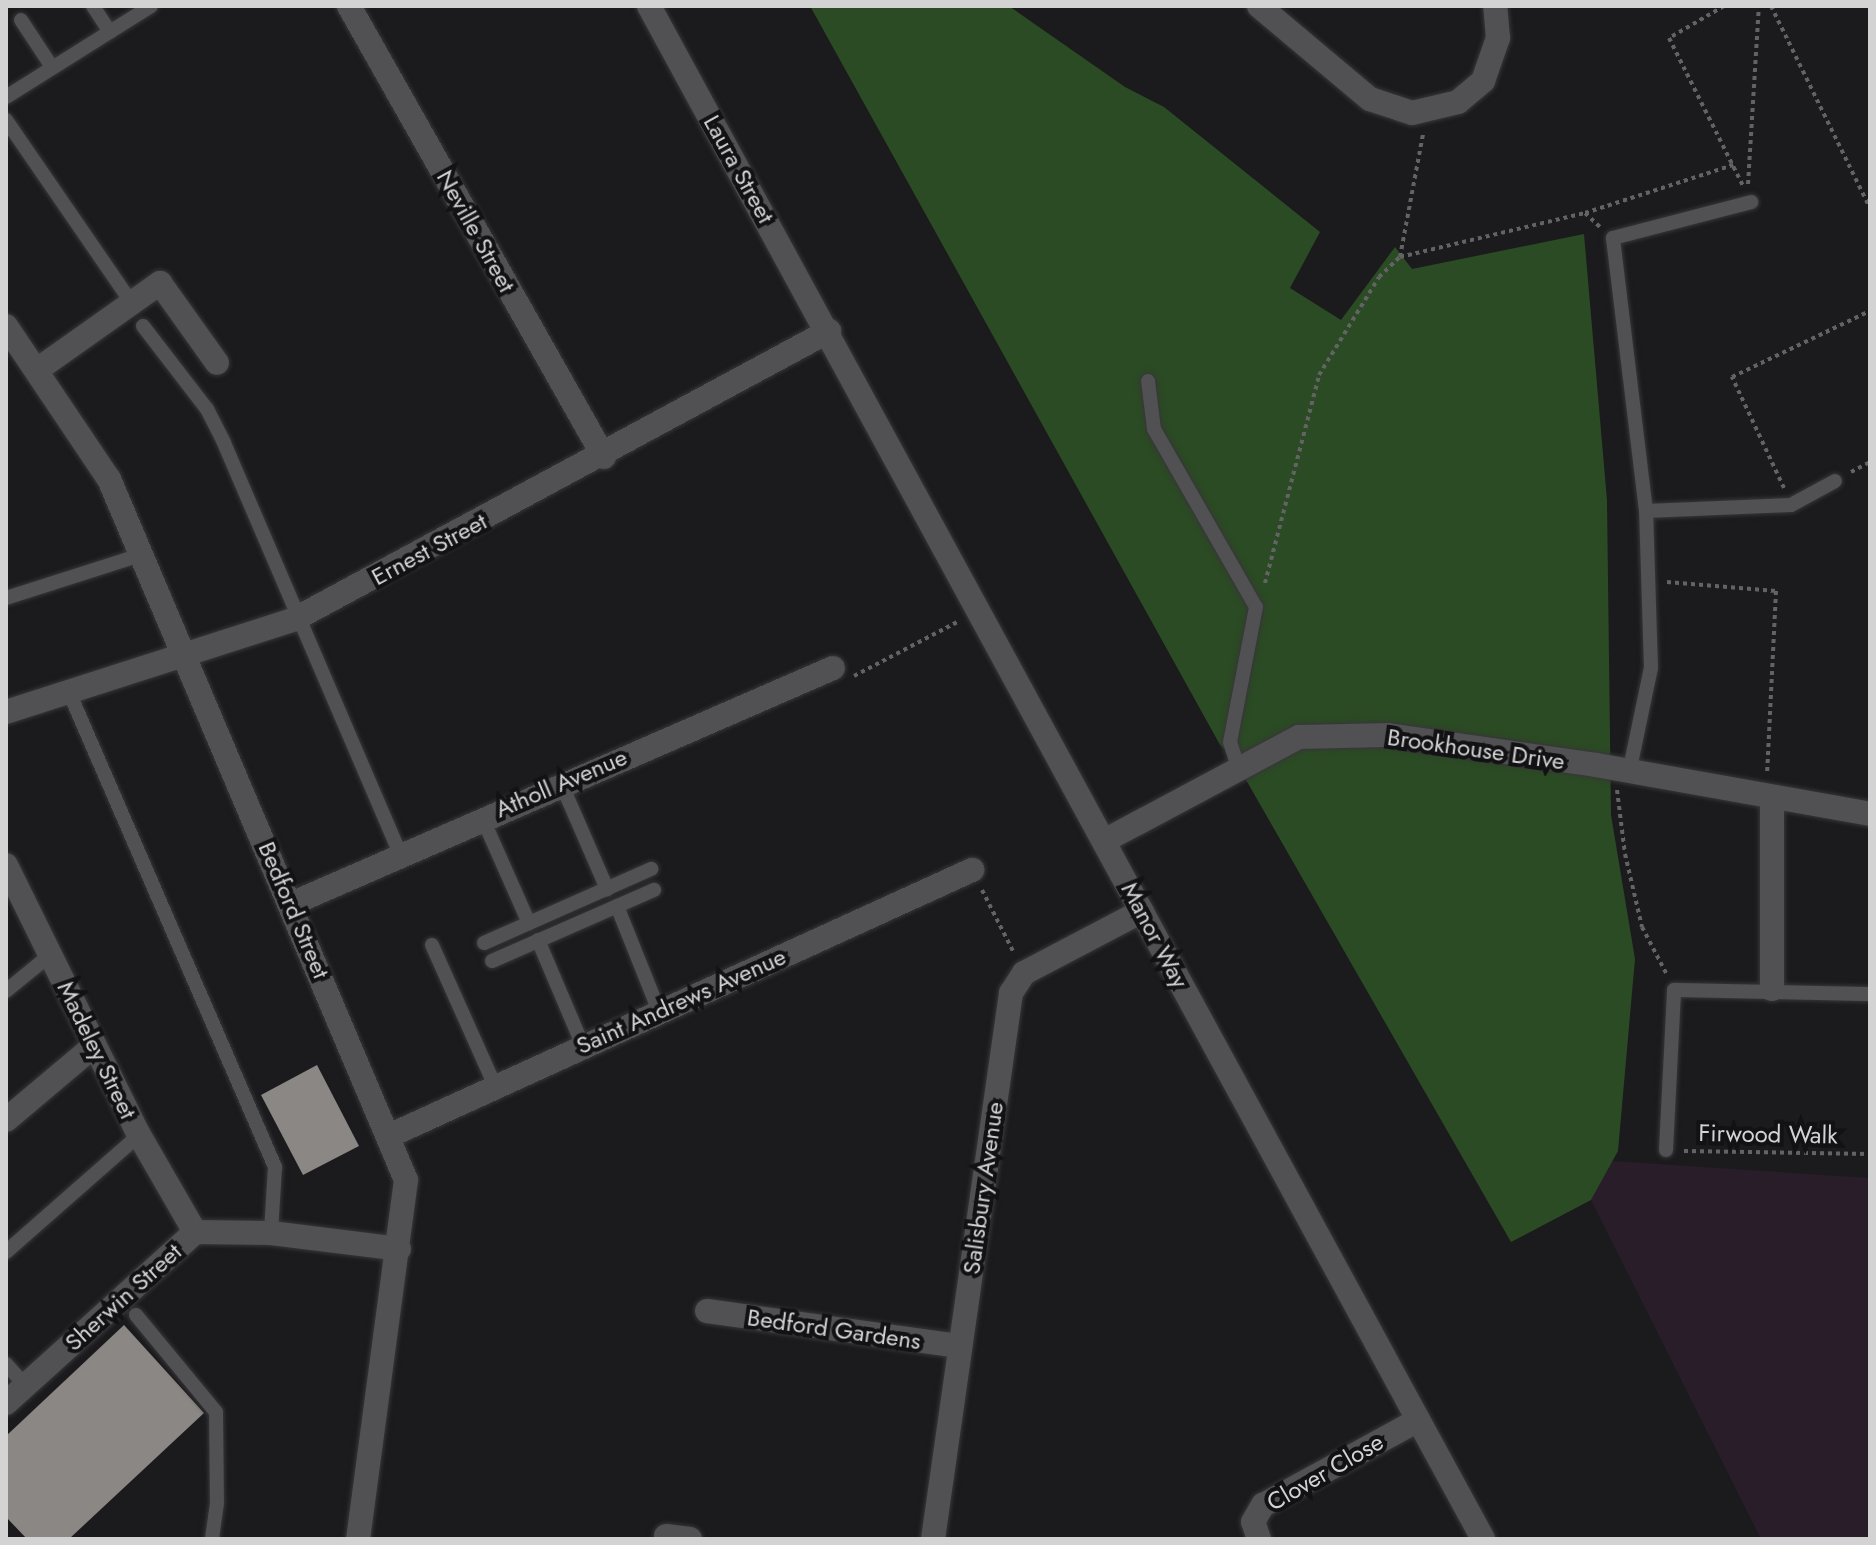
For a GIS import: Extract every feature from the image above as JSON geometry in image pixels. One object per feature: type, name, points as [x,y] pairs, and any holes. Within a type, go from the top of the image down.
[{"type":"street","name":"Neville Street","points":[[349,6],[604,457]]},
{"type":"street","name":"Laura Street","points":[[649,6],[829,331]]},
{"type":"street","points":[[1259,6],[1370,99],[1397,111],[1427,113],[1458,102],[1483,81],[1498,38],[1495,6]]},
{"type":"street","points":[[37,370],[160,283],[217,363]]},
{"type":"street","name":"Bedford Street","points":[[6,326],[109,479],[391,1135],[406,1180],[358,1539]]},
{"type":"street","name":"Ernest Street","points":[[6,712],[295,619],[604,457],[829,331]]},
{"type":"street","name":"Manor Way","points":[[829,331],[1483,1539]]},
{"type":"street","name":"Atholl Avenue","points":[[291,904],[482,817],[833,668]]},
{"type":"street","name":"Brookhouse Drive","points":[[1104,841],[1238,766],[1299,737],[1388,735],[1622,771],[1769,800],[1870,814]]},
{"type":"street","points":[[1769,800],[1772,989]]},
{"type":"street","name":"Saint Andrews Avenue","points":[[391,1135],[972,870]]},
{"type":"street","name":"Madeley Street","points":[[8,874],[139,1135],[195,1232]]},
{"type":"street","points":[[1024,973],[1142,911]]},
{"type":"street","name":"Salisbury Avenue","points":[[933,1539],[1011,993],[1024,973]]},
{"type":"street","points":[[6,1120],[94,1046]]},
{"type":"street","name":"Sherwin Street","points":[[6,1403],[195,1232],[271,1233],[399,1249]]},
{"type":"street","name":"Bedford Gardens","points":[[707,1311],[960,1346]]},
{"type":"street","name":"Clover Close","points":[[1259,1539],[1253,1522],[1263,1505],[1418,1420]]},
{"type":"lane","points":[[93,6],[110,32]]},
{"type":"lane","points":[[6,97],[151,6]]},
{"type":"lane","points":[[21,20],[52,67]]},
{"type":"lane","points":[[6,120],[131,302]]},
{"type":"lane","points":[[1622,771],[1651,668],[1646,511],[1613,238],[1751,202]]},
{"type":"lane","points":[[143,326],[207,409],[295,619],[400,854]]},
{"type":"lane","points":[[1148,381],[1154,429],[1256,607],[1230,742],[1238,766]]},
{"type":"lane","points":[[1646,511],[1791,505],[1835,481]]},
{"type":"lane","points":[[6,598],[141,555]]},
{"type":"lane","points":[[69,692],[275,1167],[271,1233]]},
{"type":"lane","points":[[561,783],[607,889]]},
{"type":"lane","points":[[482,817],[529,923]]},
{"type":"lane","points":[[484,943],[651,869]]},
{"type":"lane","points":[[492,961],[654,890]]},
{"type":"lane","points":[[617,906],[659,1011]]},
{"type":"lane","points":[[538,940],[583,1046]]},
{"type":"lane","points":[[432,945],[495,1086]]},
{"type":"lane","points":[[6,991],[50,955]]},
{"type":"lane","points":[[1666,1150],[1674,990],[1772,989],[1870,994]]},
{"type":"lane","points":[[6,1252],[139,1135]]},
{"type":"lane","points":[[136,1315],[216,1412],[217,1503],[212,1539]]},
{"type":"lane","points":[[6,1364],[25,1385]]},
{"type":"path","points":[[1724,6],[1669,38],[1747,194],[1759,6]]},
{"type":"path","points":[[1771,6],[1870,208]]},
{"type":"path","points":[[1400,257],[1427,113]]},
{"type":"path","points":[[1256,607],[1319,375],[1379,277],[1400,257],[1585,213],[1733,165]]},
{"type":"path","points":[[1585,213],[1613,238]]},
{"type":"path","points":[[1791,505],[1732,377],[1870,311]]},
{"type":"path","points":[[1648,581],[1776,591],[1769,800]]},
{"type":"path","points":[[833,668],[856,676],[979,611]]},
{"type":"path","points":[[1622,771],[1625,854],[1642,927],[1674,990]]},
{"type":"path","points":[[972,870],[1024,973]]},
{"type":"path","name":"Firwood Walk","points":[[1666,1150],[1870,1154]]},
{"type":"shaded area","points":[[1612,1161],[1870,1178],[1870,1539],[1761,1539],[1591,1200]]},
{"type":"green space","points":[[810,6],[1009,6],[1125,87],[1164,107],[1320,232],[1290,288],[1341,320],[1395,247],[1412,269],[1584,234],[1607,500],[1611,815],[1635,959],[1618,1151],[1591,1200],[1511,1242],[1238,766],[1219,743]]},
{"type":"building","points":[[317,1065],[359,1146],[303,1175],[261,1095]]},
{"type":"building","points":[[124,1325],[204,1413],[69,1539],[27,1539],[6,1517],[6,1436]]}]
